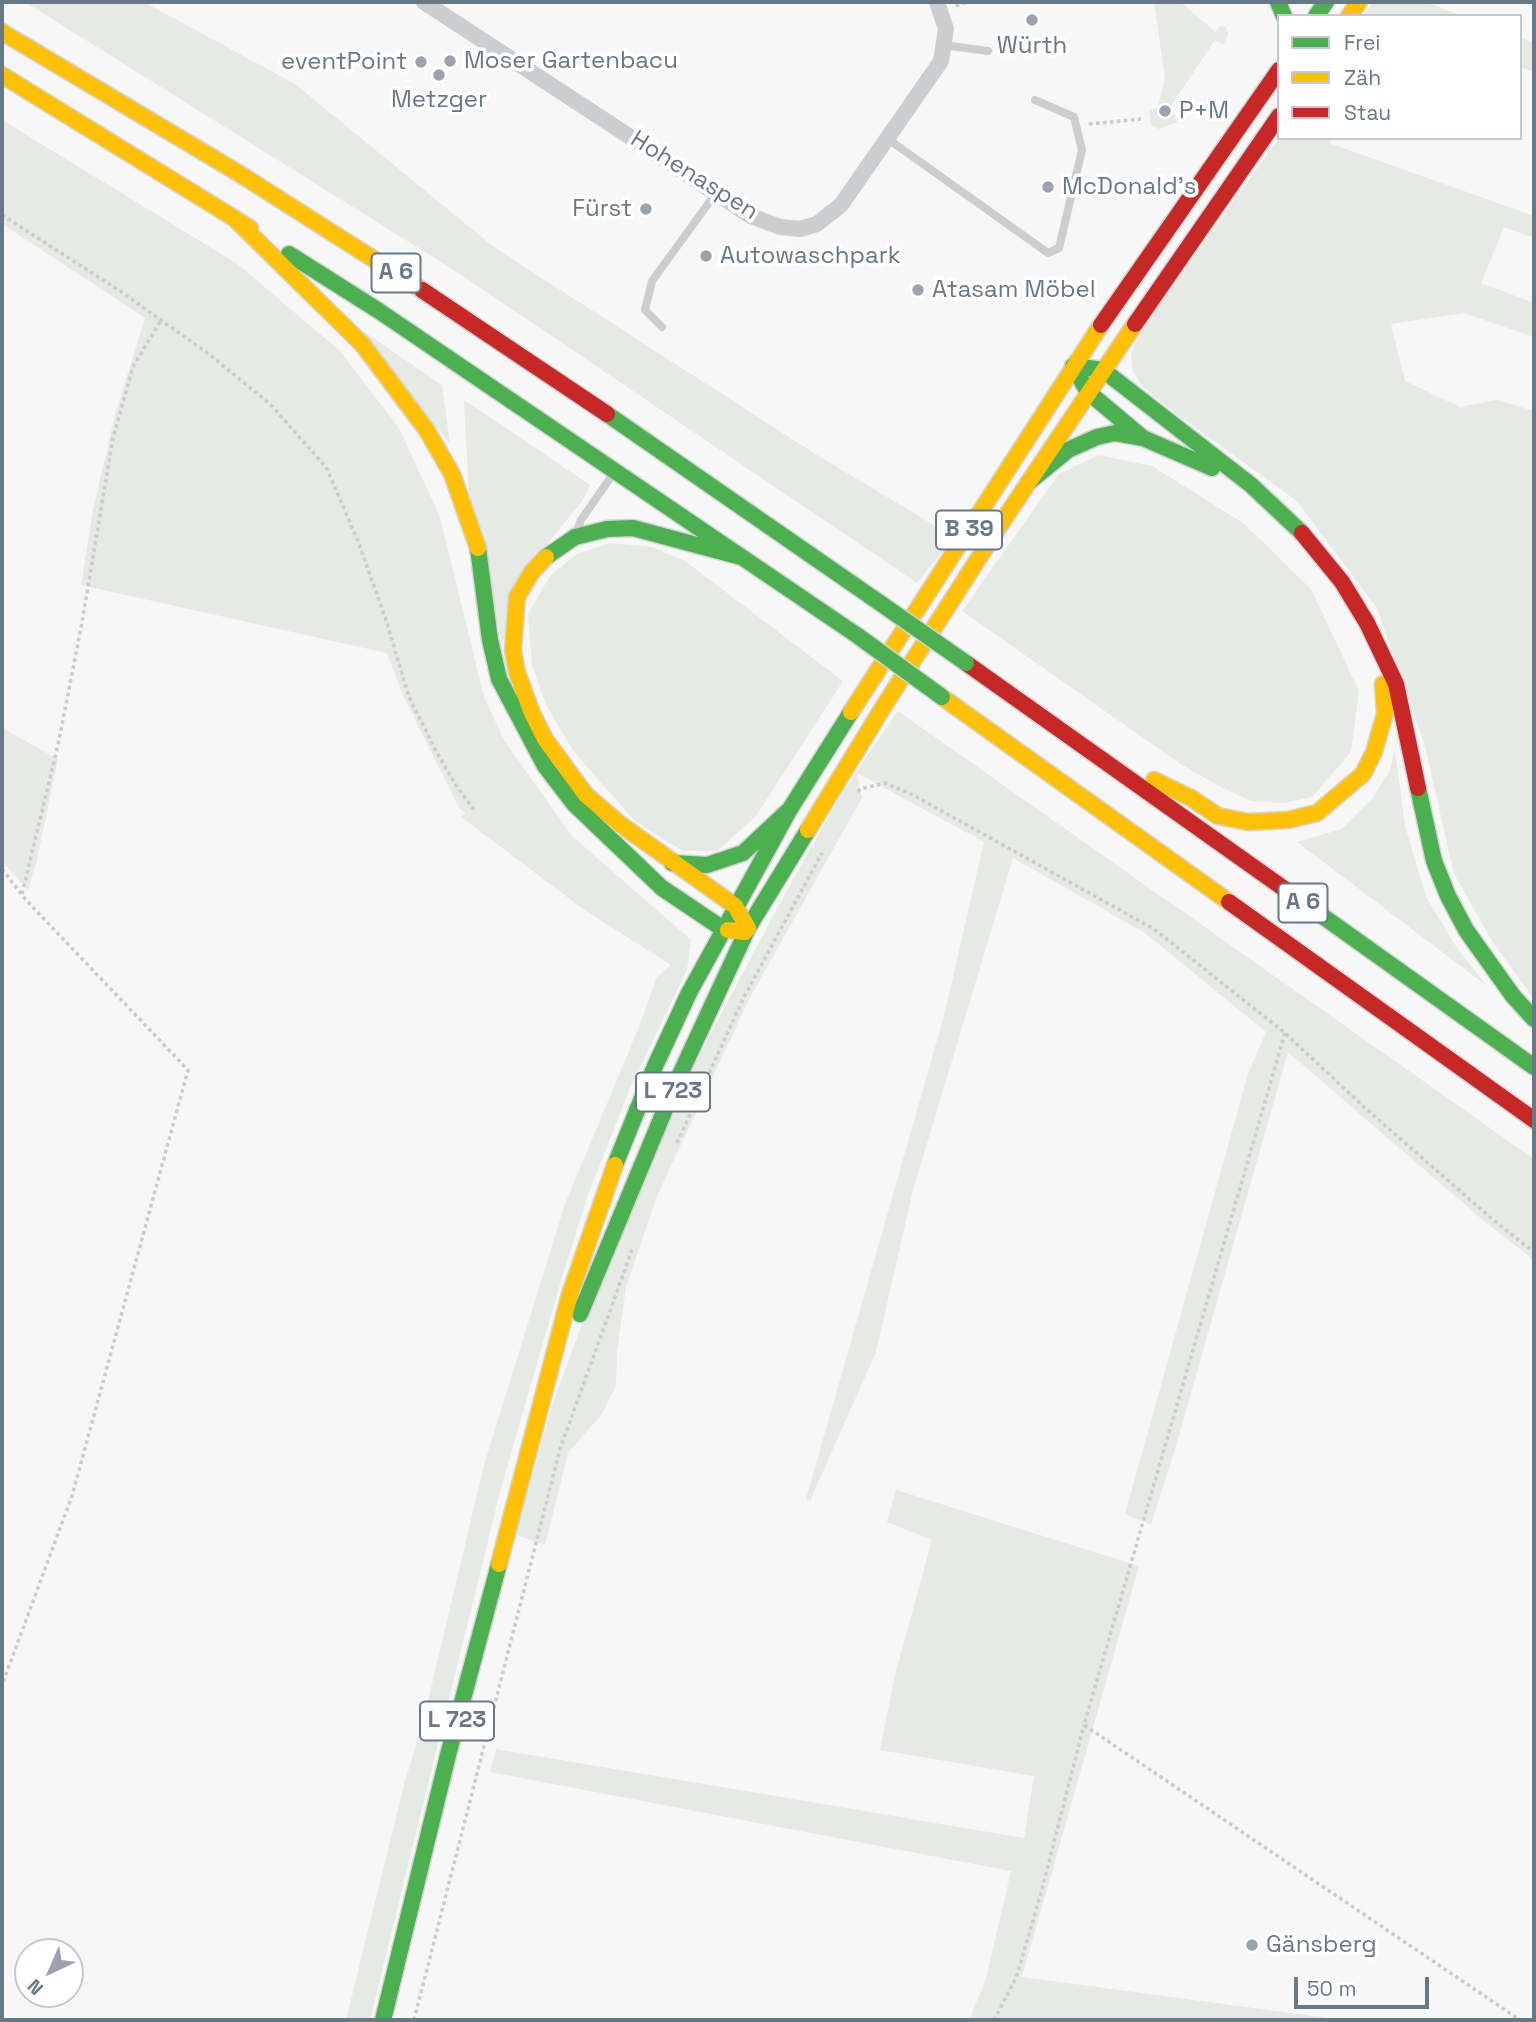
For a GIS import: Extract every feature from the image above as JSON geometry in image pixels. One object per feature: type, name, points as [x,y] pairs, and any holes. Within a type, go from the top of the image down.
[{"type":"main road","name":"A 6","points":[[2,32],[240,174],[502,342],[966,663],[1534,1067]]},
{"type":"main road","name":"B 39","points":[[790,809],[1073,366],[1277,73]]},
{"type":"main road","name":"A 6","points":[[2,75],[379,311],[615,470],[858,636],[1534,1120]]},
{"type":"main road","name":"B 39","points":[[771,892],[917,653],[1088,392],[1277,119]]},
{"type":"main road","points":[[234,219],[363,345],[426,429],[452,474],[477,544],[490,640],[499,678],[545,766],[574,804],[662,888],[723,929],[746,932],[748,928],[735,906],[672,863],[586,795],[545,740],[517,672],[513,650],[517,597],[532,572],[551,552],[575,537],[607,529],[633,528],[741,557]]},
{"type":"main road","points":[[1073,366],[1103,370],[1251,485],[1289,518],[1320,552],[1342,582],[1367,623],[1396,684],[1434,861],[1448,896],[1466,930],[1513,996],[1534,1019]]},
{"type":"main road","points":[[1073,366],[1088,392],[1143,438]]},
{"type":"main road","points":[[1029,482],[1068,450],[1097,437],[1115,433],[1143,438],[1251,485]]},
{"type":"main road","points":[[1072,740],[1191,799],[1218,816],[1248,822],[1287,820],[1317,813],[1363,774],[1374,752],[1385,714],[1382,656]]},
{"type":"main road","points":[[672,863],[707,866],[743,853],[790,809]]},
{"type":"main road","name":"L 723","points":[[383,2020],[448,1755],[574,1282],[620,1149],[689,993],[790,809]]},
{"type":"main road","name":"L 723","points":[[535,1422],[677,1083],[748,928],[771,892]]},
{"type":"street","name":"Hohenaspen","points":[[424,2],[751,216],[780,227],[800,229],[828,218],[841,205],[941,61],[946,29],[937,2]]},
{"type":"lane","points":[[943,45],[988,51]]},
{"type":"lane","points":[[888,139],[1048,253],[1059,248],[1082,150],[1074,117],[1035,100]]},
{"type":"lane","points":[[663,327],[645,310],[652,281],[716,193]]},
{"type":"lane","points":[[575,537],[581,520],[615,470]]},
{"type":"path","points":[[1076,125],[1141,119]]},
{"type":"path","points":[[2,215],[210,355],[271,405],[326,467],[358,541],[409,696],[448,773],[475,811]]},
{"type":"path","points":[[22,895],[58,745],[113,438],[133,367],[161,320]]},
{"type":"path","points":[[853,800],[860,789],[885,783],[913,795],[1154,929],[1285,1034],[1364,1107],[1534,1252]]},
{"type":"path","points":[[674,1149],[744,997],[826,845]]},
{"type":"path","points":[[2,869],[22,895],[188,1070],[72,1496],[2,1685]]},
{"type":"path","points":[[994,2020],[1020,1966],[1084,1725],[1285,1034]]},
{"type":"path","points":[[414,2020],[560,1449],[636,1239]]},
{"type":"path","points":[[1084,1725],[1520,2020]]},
{"type":"shaded area","points":[[25,2],[144,2],[295,84],[495,248],[820,457],[954,537],[917,583],[457,272]]},
{"type":"shaded area","points":[[1154,2],[1180,2],[1216,32],[1220,26],[1226,27],[1228,35],[1223,45],[1215,40],[1171,106],[1177,122],[1159,129],[1151,125],[1149,111],[1158,107],[1165,78]]},
{"type":"shaded area","points":[[1373,2],[1425,2],[1457,14],[1365,14]]},
{"type":"shaded area","points":[[1522,38],[1534,43],[1534,72],[1522,68]]},
{"type":"shaded area","points":[[2,120],[236,263],[339,350],[399,428],[440,517],[484,697],[504,740],[572,836],[691,940],[687,970],[630,1088],[588,1195],[557,1294],[500,1492],[370,2020],[346,2020],[405,1781],[422,1726],[484,1465],[565,1204],[637,1032],[657,977],[671,965],[583,909],[461,817],[465,814],[458,806],[402,693],[387,653],[81,585],[93,510],[116,411],[145,318],[2,224]]},
{"type":"shaded area","points":[[1278,140],[1331,140],[1329,143],[1534,216],[1534,238],[1504,227],[1481,283],[1534,303],[1534,337],[1464,313],[1391,324],[1405,381],[1460,407],[1497,400],[1534,411],[1534,999],[1492,941],[1454,874],[1425,746],[1377,608],[1297,501],[1143,387],[1133,371],[1131,355],[1139,333]]},
{"type":"shaded area","points":[[360,329],[442,385],[450,444]]},
{"type":"shaded area","points":[[464,400],[590,485],[583,500],[552,538],[502,642],[469,498]]},
{"type":"shaded area","points":[[1098,455],[1152,466],[1243,523],[1311,589],[1359,691],[1351,752],[1312,797],[1284,803],[1251,801],[1219,786],[1179,763],[962,611],[1059,474]]},
{"type":"shaded area","points":[[610,543],[652,547],[685,561],[843,681],[756,816],[717,851],[683,851],[635,821],[574,752],[546,705],[532,665],[528,614],[550,576],[577,554]]},
{"type":"shaded area","points":[[898,711],[1534,1159],[1534,1260],[1485,1222],[1288,1052],[1151,1525],[1125,1514],[1248,1074],[1266,1032],[1145,933],[1013,858],[913,1190],[876,1352],[810,1501],[806,1499],[944,1016],[984,842],[857,773],[862,798],[749,999],[657,1196],[626,1287],[617,1352],[616,1385],[602,1414],[568,1453],[545,1545],[516,1535],[552,1405],[584,1319],[690,1073],[842,793]]},
{"type":"shaded area","points":[[2,728],[58,759],[28,890],[2,861]]},
{"type":"shaded area","points":[[1395,750],[1405,826],[1426,897],[1457,948],[1487,986],[1297,842],[1342,829],[1373,798],[1390,770]]},
{"type":"shaded area","points":[[896,1490],[1139,1566],[1022,1977],[1343,2020],[969,2020],[986,1979],[1011,1871],[490,1772],[496,1749],[1024,1838],[1034,1776],[880,1750],[895,1675],[932,1540],[887,1522]]},
{"type":"traffic: fast","points":[[1278,2],[1283,14]]},
{"type":"traffic: fast","points":[[1317,14],[1326,2]]},
{"type":"traffic: fast","points":[[289,254],[379,311],[858,636]]},
{"type":"traffic: fast","points":[[1143,438],[1088,392],[1073,366],[1103,370],[1251,485],[1302,533]]},
{"type":"traffic: fast","points":[[607,414],[880,603]]},
{"type":"traffic: fast","points":[[1029,482],[1068,450],[1097,437],[1115,433],[1143,438],[1212,468]]},
{"type":"traffic: fast","points":[[546,557],[575,537],[607,529],[633,528],[741,557]]},
{"type":"traffic: fast","points":[[478,548],[490,640],[499,679],[545,766],[574,804],[662,888],[728,930]]},
{"type":"traffic: fast","points":[[880,603],[966,663]]},
{"type":"traffic: fast","points":[[858,636],[942,697]]},
{"type":"traffic: fast","points":[[615,1165],[655,1066],[689,993],[790,809],[851,712]]},
{"type":"traffic: fast","points":[[1418,788],[1434,861],[1448,896],[1466,930],[1513,996],[1534,1019]]},
{"type":"traffic: fast","points":[[672,863],[707,865],[743,853],[790,809]]},
{"type":"traffic: fast","points":[[580,1314],[676,1083],[748,928],[808,830]]},
{"type":"traffic: fast","points":[[1307,905],[1534,1067]]},
{"type":"traffic: fast","points":[[383,2020],[448,1755],[499,1564]]},
{"type":"traffic: slow","points":[[1350,14],[1359,2]]},
{"type":"traffic: slow","points":[[2,32],[240,174],[422,290]]},
{"type":"traffic: slow","points":[[2,75],[250,228]]},
{"type":"traffic: slow","points":[[234,218],[363,345],[426,429],[452,474],[478,548]]},
{"type":"traffic: slow","points":[[808,830],[1000,525],[1135,324]]},
{"type":"traffic: slow","points":[[851,712],[1101,325]]},
{"type":"traffic: slow","points":[[546,557],[532,572],[517,597],[513,650],[517,672],[532,713],[545,739],[586,795],[620,824],[735,906],[748,928],[745,932],[728,930]]},
{"type":"traffic: slow","points":[[1154,780],[1191,798],[1218,816],[1248,822],[1288,820],[1317,813],[1363,774],[1374,752],[1385,714],[1383,684]]},
{"type":"traffic: slow","points":[[942,697],[1229,902]]},
{"type":"traffic: slow","points":[[499,1564],[570,1294],[615,1165]]},
{"type":"traffic: jam","points":[[1101,325],[1277,73]]},
{"type":"traffic: jam","points":[[1135,324],[1277,119]]},
{"type":"traffic: jam","points":[[422,290],[607,414]]},
{"type":"traffic: jam","points":[[1302,533],[1342,582],[1367,623],[1396,684],[1418,788]]},
{"type":"traffic: jam","points":[[966,663],[1307,905]]},
{"type":"traffic: jam","points":[[1229,902],[1534,1120]]},
{"type":"place","name":"Würth","points":[[1032,20]]},
{"type":"place","name":"Moser Gartenbacu","points":[[450,61]]},
{"type":"place","name":"eventPoint","points":[[421,62]]},
{"type":"place","name":"Metzger","points":[[439,75]]},
{"type":"place","name":"P+M","points":[[1165,111]]},
{"type":"place","name":"McDonald's","points":[[1048,187]]},
{"type":"place","name":"Fürst","points":[[646,209]]},
{"type":"place","name":"Autowaschpark","points":[[706,256]]},
{"type":"place","name":"Atasam Möbel","points":[[918,290]]},
{"type":"place","name":"Gänsberg","points":[[1252,1945]]}]
